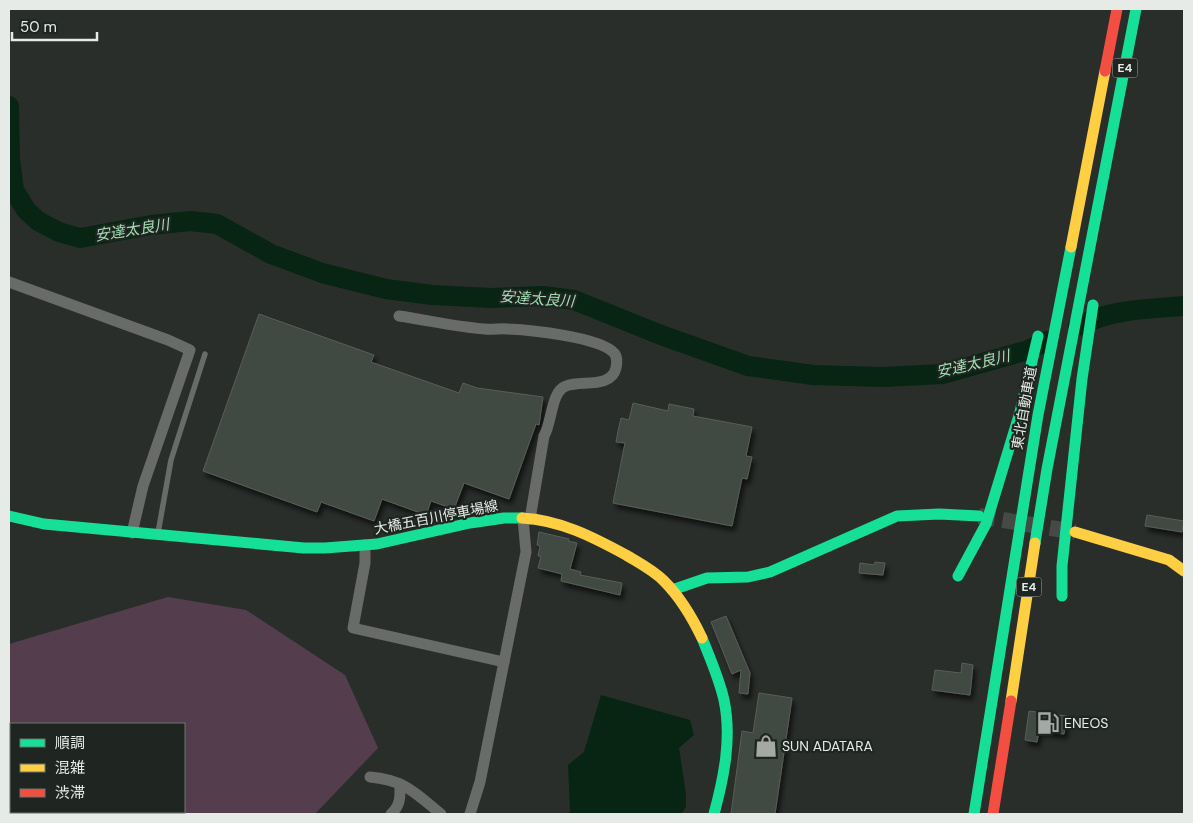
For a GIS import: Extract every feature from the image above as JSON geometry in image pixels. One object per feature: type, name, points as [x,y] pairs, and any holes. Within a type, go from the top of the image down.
[{"type":"main road","name":"東北自動車道","points":[[974,814],[1012,566],[1046,366],[1117,9]]},
{"type":"main road","name":"E4","points":[[994,814],[1047,469],[1136,9]]},
{"type":"main road","points":[[1055,269],[1094,125]]},
{"type":"main road","points":[[1098,266],[1113,128]]},
{"type":"main road","points":[[1062,596],[1062,566],[1095,290]]},
{"type":"main road","points":[[958,576],[989,515],[1015,430],[1042,322]]},
{"type":"main road","points":[[672,590],[707,578],[748,577],[770,572],[897,516],[939,514],[979,516]]},
{"type":"main road","name":"大橋五百川停車場線","points":[[9,516],[44,524],[304,548],[346,548],[385,542],[495,518],[526,518],[558,524],[588,535],[630,557],[663,580],[689,613],[703,640],[726,705],[728,736],[727,760],[714,814]]},
{"type":"main road","points":[[1075,532],[1169,560],[1184,571]]},
{"type":"street","points":[[9,282],[168,340],[190,350],[142,486],[132,533]]},
{"type":"street","points":[[399,316],[486,330],[507,328],[581,339],[600,345],[614,353],[616,359],[616,369],[611,376],[593,384],[566,386],[560,390],[556,397],[548,430],[544,436],[526,518],[526,552],[480,782],[470,814]]},
{"type":"street","points":[[365,545],[365,563],[353,628],[504,662]]},
{"type":"street","points":[[370,777],[390,780],[414,791],[441,814]]},
{"type":"street","points":[[391,814],[398,808],[400,784]]},
{"type":"lane","points":[[158,535],[172,460],[205,354]]},
{"type":"shaded area","points":[[168,597],[246,610],[345,675],[378,748],[315,814],[9,814],[9,644]]},
{"type":"shaded area","points":[[601,695],[690,720],[694,735],[679,748],[686,794],[686,807],[681,814],[568,814],[570,811],[568,765],[584,752]]},
{"type":"building","points":[[259,314],[374,355],[371,362],[459,393],[463,383],[477,388],[543,397],[539,425],[536,424],[509,499],[464,483],[454,509],[431,501],[426,515],[382,499],[374,521],[321,502],[317,512],[203,471]]},
{"type":"building","points":[[633,403],[668,411],[669,404],[694,409],[693,416],[752,427],[746,456],[752,457],[747,479],[742,478],[732,526],[613,503],[625,443],[616,442],[618,431],[621,418],[629,420]]},
{"type":"building","points":[[1147,515],[1184,521],[1182,532],[1145,526]]},
{"type":"building","points":[[539,532],[569,539],[568,541],[577,543],[570,569],[581,572],[580,575],[622,583],[620,595],[561,581],[562,574],[538,568],[541,556],[538,556],[540,546],[537,545]]},
{"type":"building","points":[[875,562],[885,563],[883,575],[859,573],[860,563],[874,565]]},
{"type":"building","points":[[726,616],[750,673],[748,694],[739,693],[741,670],[732,674],[711,622]]},
{"type":"building","points":[[962,663],[973,665],[970,695],[932,690],[935,670],[961,673]]},
{"type":"building","points":[[759,693],[792,698],[775,814],[731,814],[742,731],[753,733]]},
{"type":"building","points":[[1029,711],[1067,716],[1064,734],[1039,731],[1037,742],[1025,740]]},
{"type":"waterway","name":"安達太良川","points":[[9,106],[10,159],[14,190],[26,210],[38,221],[59,232],[80,238],[151,225],[191,221],[217,224],[271,254],[322,273],[386,289],[432,295],[491,298],[543,296],[574,300],[661,335],[748,366],[813,375],[883,377],[943,374],[1028,350],[1047,341]]},
{"type":"waterway","name":"安達太良川","points":[[1078,326],[1091,320],[1117,313],[1184,306]]},
{"type":"tunnel","points":[[979,516],[1075,532]]},
{"type":"traffic: fast","points":[[1035,543],[1047,469],[1136,9]]},
{"type":"traffic: fast","points":[[974,814],[1038,415],[1071,247]]},
{"type":"traffic: fast","points":[[1062,596],[1062,566],[1082,379],[1093,305]]},
{"type":"traffic: fast","points":[[958,576],[986,524],[1020,412],[1038,336]]},
{"type":"traffic: fast","points":[[672,590],[707,578],[748,577],[770,572],[897,516],[939,514],[979,516]]},
{"type":"traffic: fast","points":[[9,516],[44,524],[304,548],[377,544],[470,523],[504,518],[522,518]]},
{"type":"traffic: fast","points":[[702,638],[720,684],[726,714],[726,757],[714,814]]},
{"type":"traffic: slow","points":[[1071,247],[1105,71]]},
{"type":"traffic: slow","points":[[522,518],[550,522],[576,530],[614,548],[651,570],[675,594],[690,615],[702,638]]},
{"type":"traffic: slow","points":[[1075,532],[1169,560],[1184,571]]},
{"type":"traffic: slow","points":[[1011,701],[1035,543]]},
{"type":"traffic: jam","points":[[1105,71],[1117,9]]},
{"type":"traffic: jam","points":[[993,814],[1011,701]]},
{"type":"place","name":"ENEOS","points":[[1048,723]]},
{"type":"place","name":"SUN ADATARA","points":[[766,746]]}]
